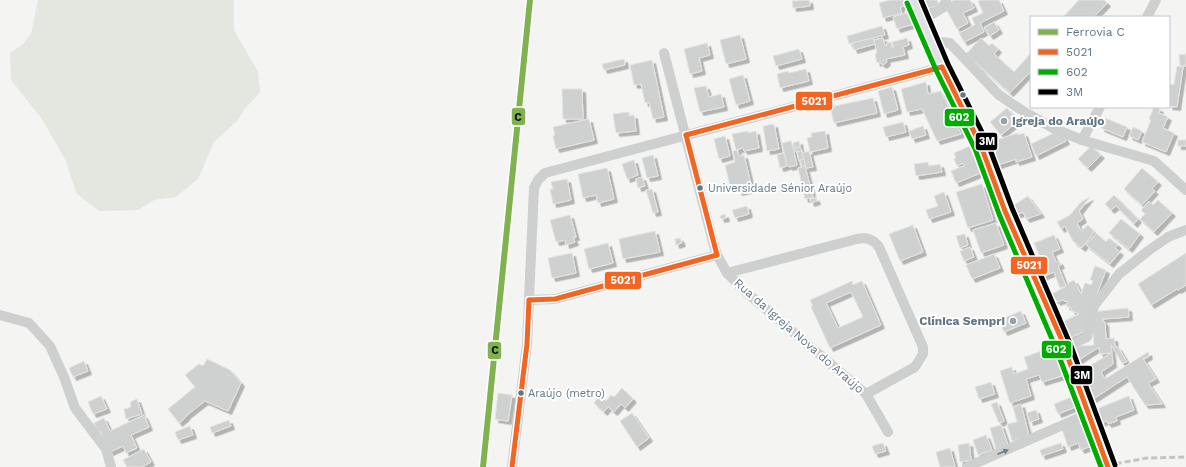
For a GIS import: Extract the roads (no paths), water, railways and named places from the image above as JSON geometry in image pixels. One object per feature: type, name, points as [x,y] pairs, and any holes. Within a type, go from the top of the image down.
[{"type":"main road","points":[[913,0],[942,67],[981,146],[1006,211],[1064,348],[1108,467]]},
{"type":"street","points":[[922,20],[944,7],[946,0]]},
{"type":"street","points":[[1148,16],[1156,0]]},
{"type":"street","points":[[932,43],[950,43],[999,95],[1026,113],[1055,129],[1082,140],[1154,161],[1186,190]]},
{"type":"street","name":"Rua da Igreja Nova do Araújo","points":[[664,53],[716,255],[727,273],[747,293],[866,394],[888,432]]},
{"type":"street","points":[[512,467],[527,344],[534,188],[538,180],[545,173],[942,67]]},
{"type":"street","points":[[1082,140],[1099,108]]},
{"type":"street","points":[[1064,348],[1087,337],[1094,306],[1119,274],[1168,237],[1186,230]]},
{"type":"street","points":[[727,273],[857,239],[867,238],[874,241],[879,247],[923,347],[923,354],[915,367],[866,394]]},
{"type":"street","points":[[530,300],[555,299],[716,255]]},
{"type":"street","points":[[0,315],[29,323],[50,346],[64,377],[75,408],[106,449],[111,467]]},
{"type":"street","points":[[968,467],[1088,414]]},
{"type":"railway","points":[[1098,467],[1147,458],[1186,457]]},
{"type":"rail line","name":"C","points":[[483,467],[530,0]]},
{"type":"place","name":"Igreja do Araújo","points":[[1004,121]]},
{"type":"place","name":"Universidade Sénior Araújo","points":[[700,188]]},
{"type":"place","name":"Clínica Sempri","points":[[1013,321]]},
{"type":"place","name":"Araújo (metro)","points":[[521,393]]}]
